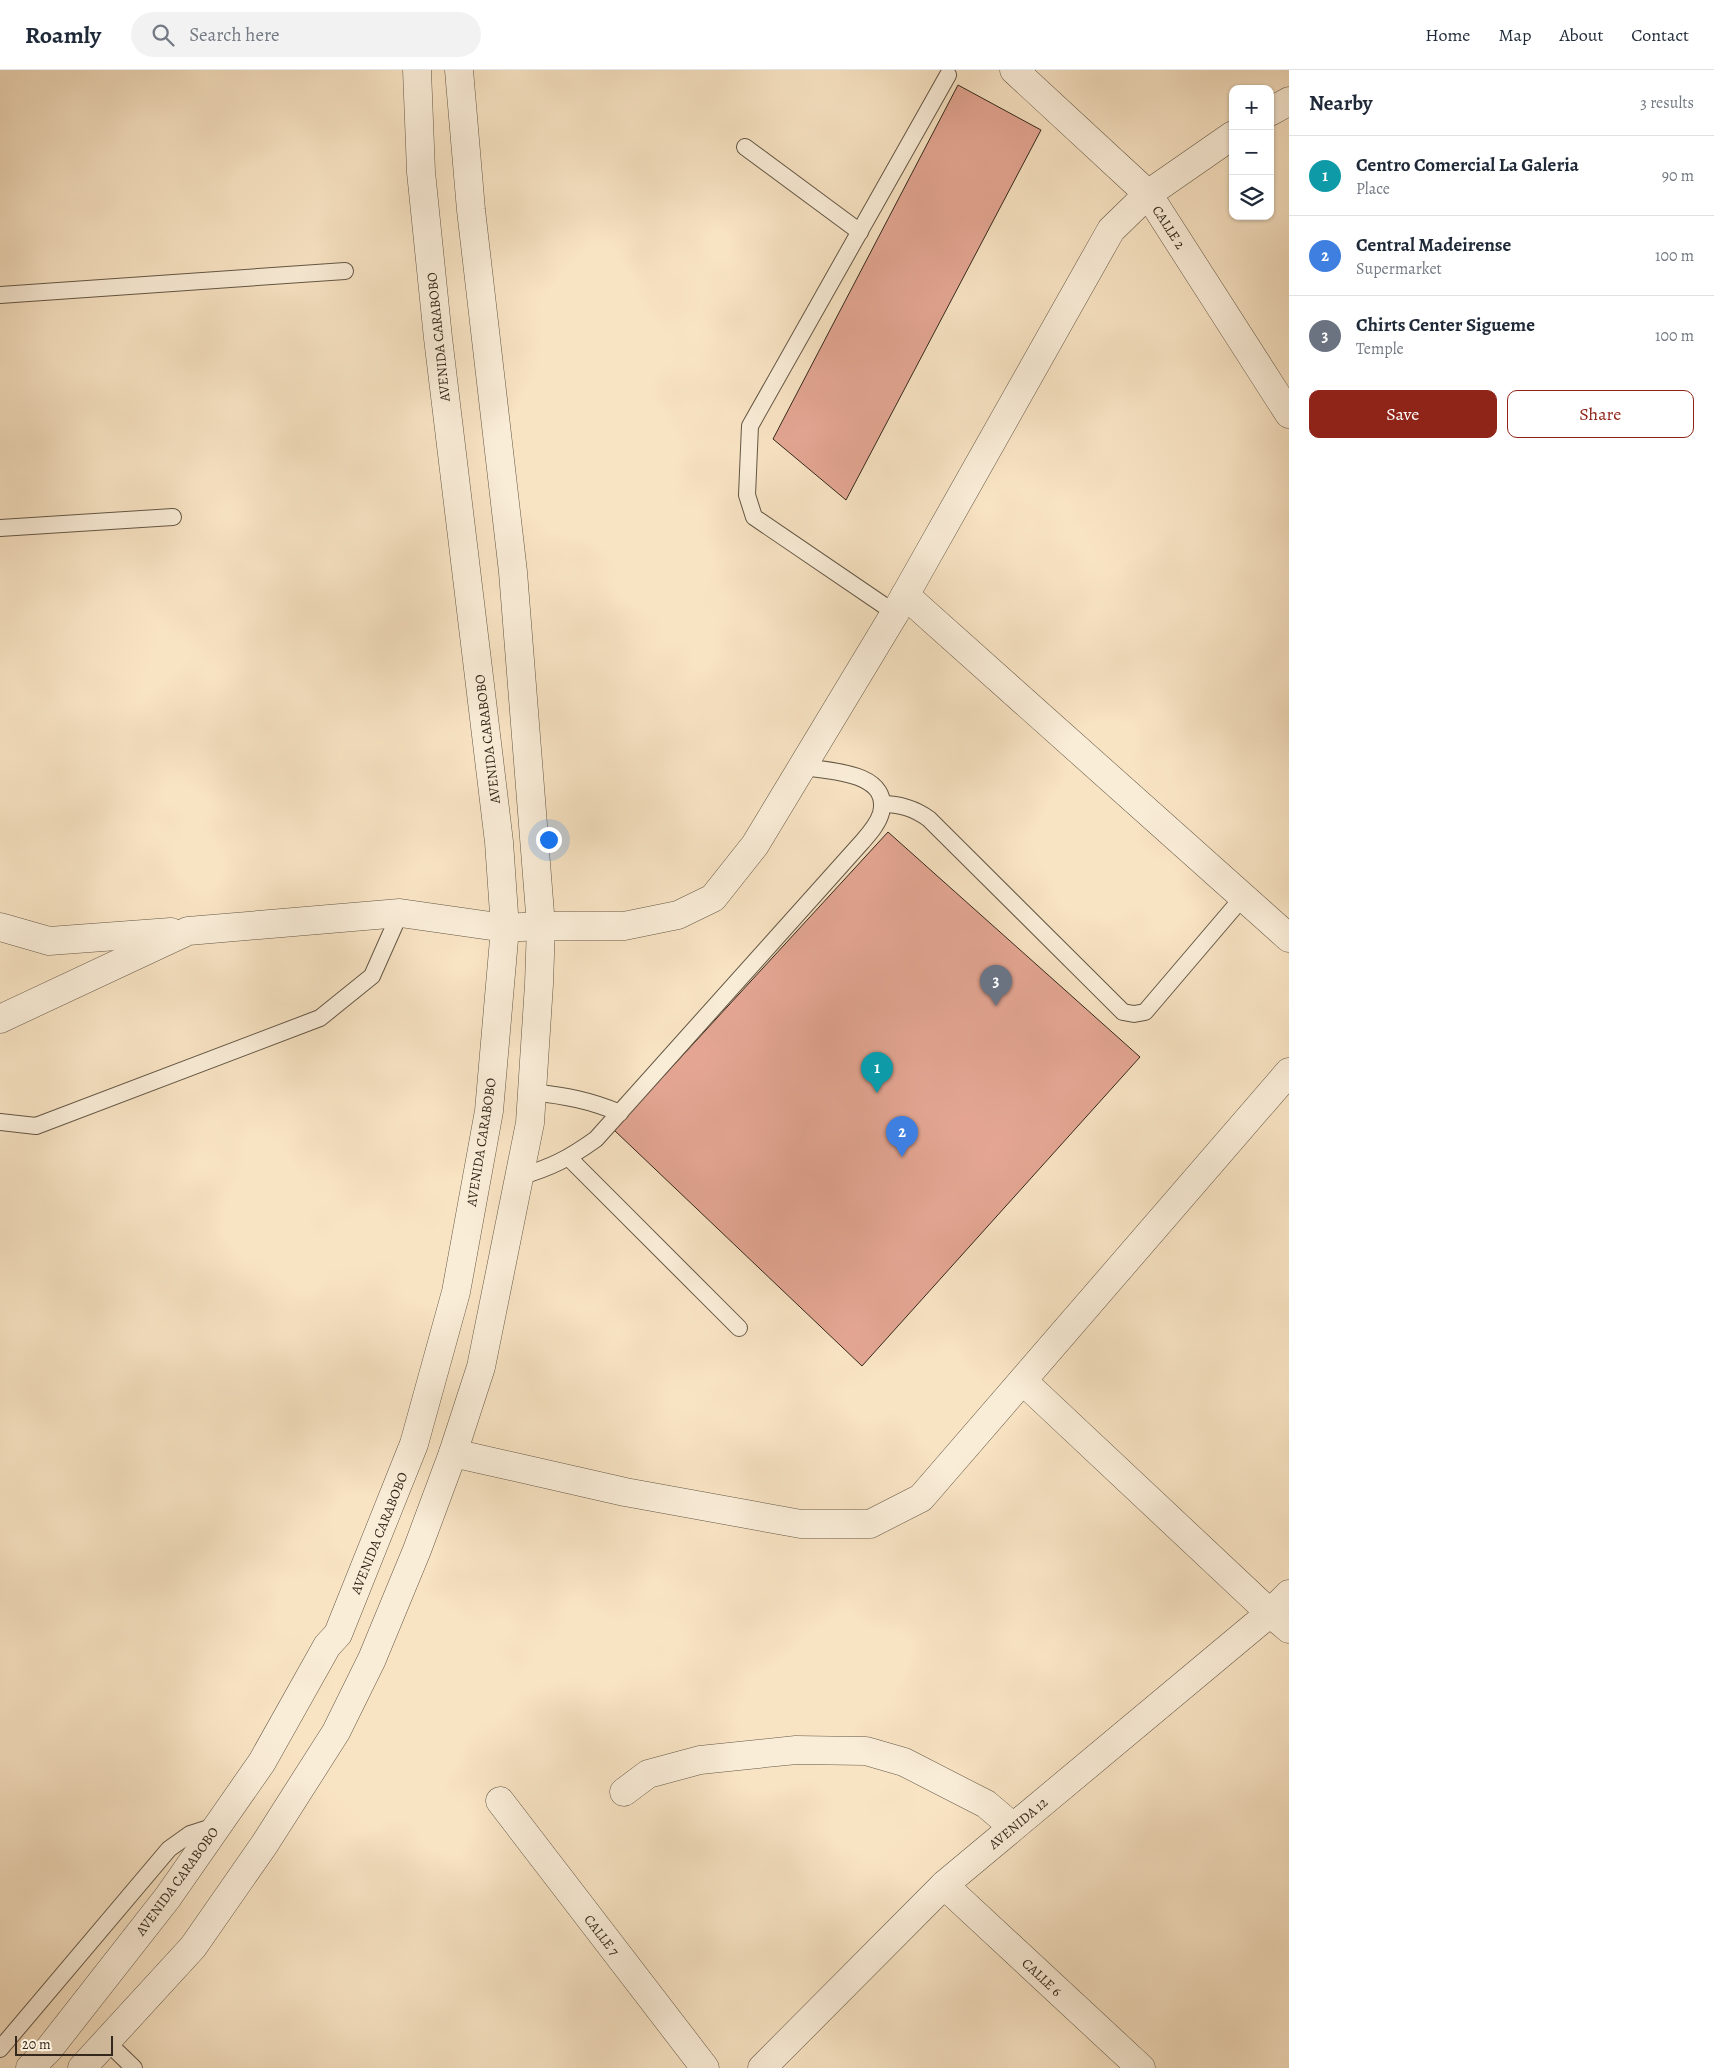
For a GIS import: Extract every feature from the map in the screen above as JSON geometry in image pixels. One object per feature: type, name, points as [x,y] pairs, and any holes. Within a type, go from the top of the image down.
[{"type":"street","name":"AVENIDA CARABOBO","points":[[30,2068],[49,2048],[168,1897],[262,1762],[326,1646],[338,1634],[414,1444],[456,1292],[489,1111],[504,928],[499,842],[435,309],[421,172],[417,70]]},
{"type":"street","points":[[82,2068],[193,1947],[264,1845],[336,1732],[372,1659],[417,1550],[453,1453],[481,1367],[530,1123],[541,926],[513,572],[470,210],[459,70]]},
{"type":"street","name":"CALLE 2","points":[[1014,70],[1148,194],[1289,414]]},
{"type":"street","points":[[1274,110],[1289,101]]},
{"type":"street","points":[[0,927],[48,941],[400,913],[504,928],[624,926],[678,916],[713,898],[755,845],[803,767],[900,604],[1112,230],[1148,194],[1229,138]]},
{"type":"street","points":[[900,604],[1289,938]]},
{"type":"street","points":[[0,1019],[188,931]]},
{"type":"street","points":[[453,1453],[643,1496],[800,1524],[870,1524],[921,1498],[1289,1072]]},
{"type":"street","points":[[1023,1381],[1279,1621]]},
{"type":"street","name":"AVENIDA 12","points":[[762,2068],[944,1885],[1013,1827],[1279,1621],[1289,1594]]},
{"type":"street","points":[[624,1792],[648,1774],[700,1760],[796,1750],[866,1751],[904,1762],[986,1804],[1013,1827]]},
{"type":"street","name":"CALLE 7","points":[[500,1801],[705,2068]]},
{"type":"street","name":"CALLE 6","points":[[944,1885],[1141,2068]]},
{"type":"lane","points":[[900,604],[754,517],[747,495],[750,426],[948,75]]},
{"type":"lane","points":[[745,147],[860,232]]},
{"type":"lane","points":[[0,295],[345,271]]},
{"type":"lane","points":[[0,528],[173,517]]},
{"type":"lane","points":[[519,1177],[546,1169],[569,1158],[596,1139],[862,842],[881,815],[882,804],[880,796],[875,787],[861,777],[803,767]]},
{"type":"lane","points":[[882,804],[905,806],[918,811],[929,819],[1123,1012],[1134,1014],[1146,1012],[1243,897]]},
{"type":"lane","points":[[0,1122],[36,1126],[320,1018],[372,976],[400,913]]},
{"type":"lane","points":[[532,1092],[568,1096],[593,1102],[620,1113]]},
{"type":"lane","points":[[569,1158],[740,1328]]},
{"type":"lane","points":[[0,2049],[169,1849],[190,1834],[218,1825]]},
{"type":"lane","points":[[107,2042],[134,2068]]},
{"type":"building","points":[[958,85],[1041,130],[846,500],[773,439]]},
{"type":"building","points":[[888,832],[1140,1057],[862,1366],[614,1130]]},
{"type":"place","name":"Chirts Center Sigueme","points":[[996,1006]]},
{"type":"place","name":"Centro Comercial La Galeria","points":[[877,1093]]},
{"type":"place","name":"Central Madeirense","points":[[902,1157]]}]
